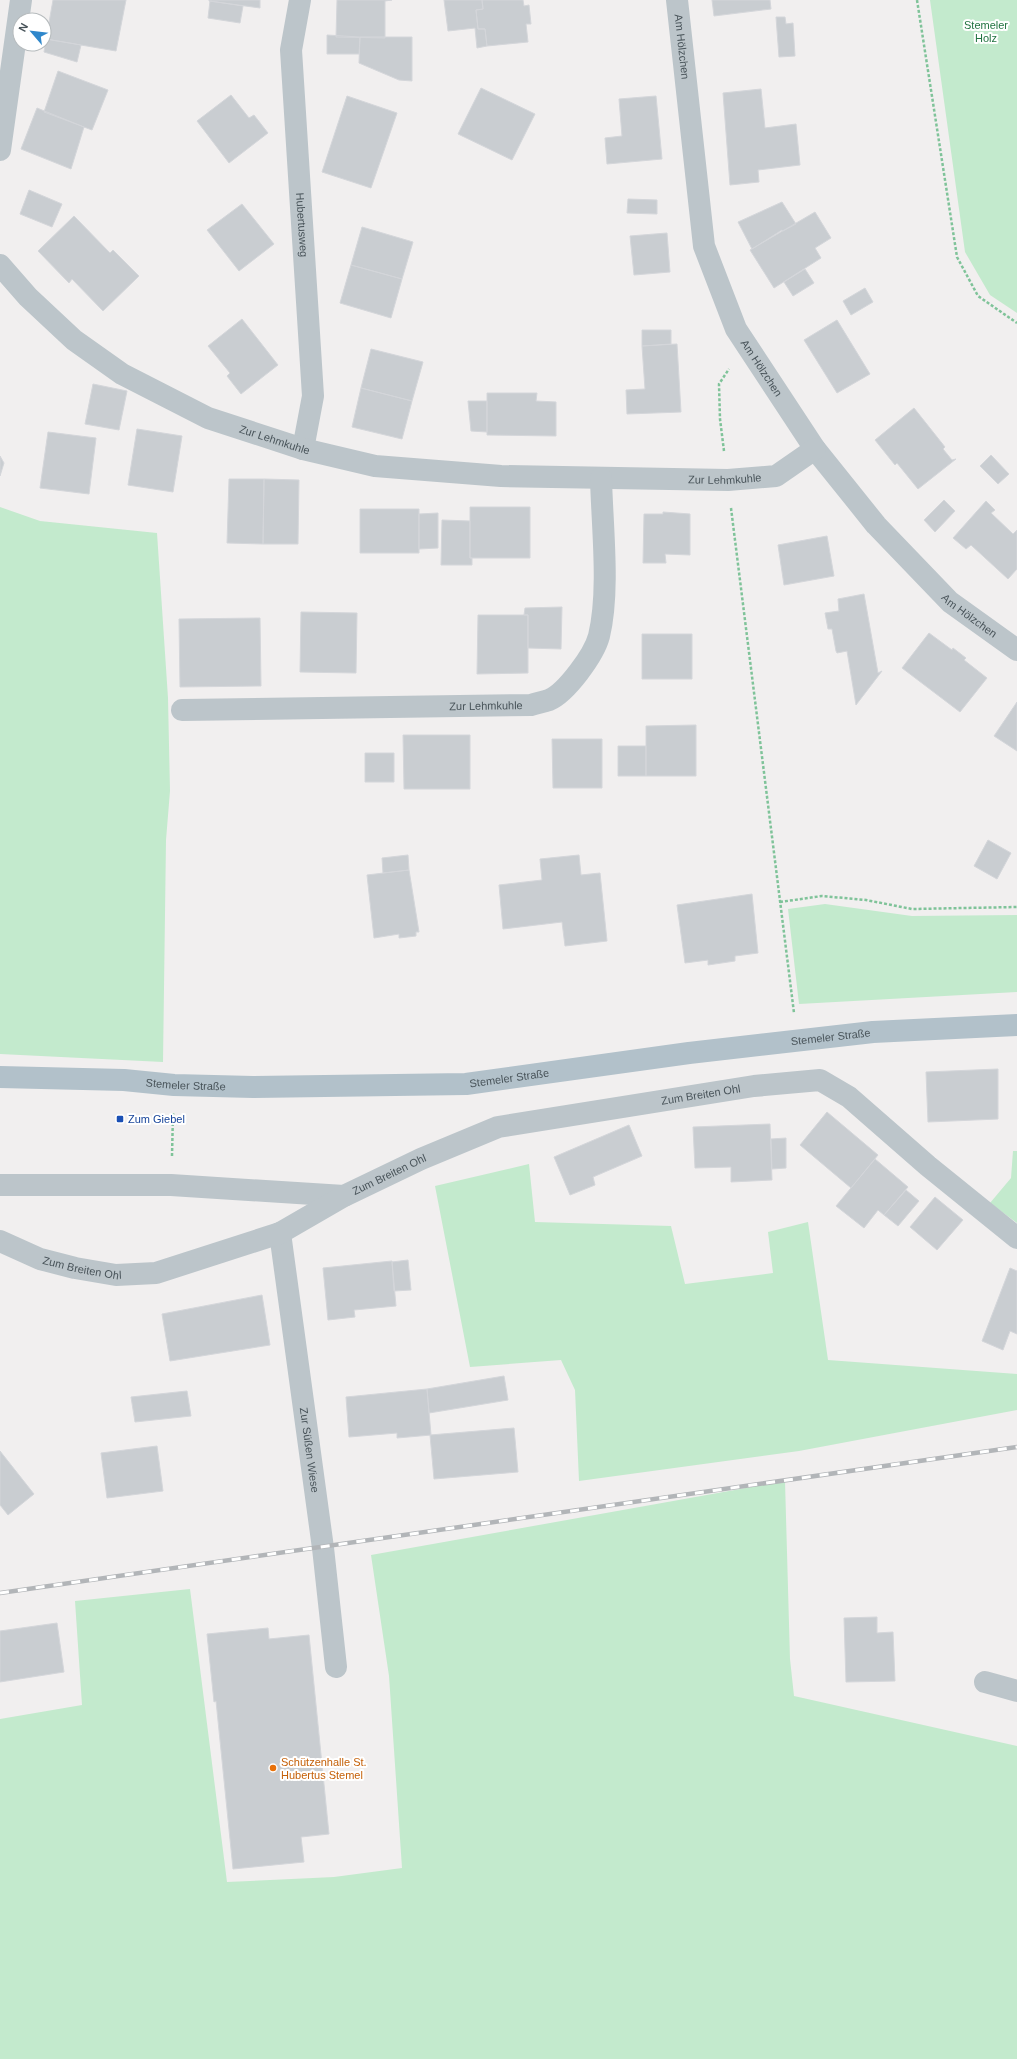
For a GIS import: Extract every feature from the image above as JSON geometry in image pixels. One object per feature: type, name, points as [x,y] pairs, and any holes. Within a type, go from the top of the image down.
[{"type":"main road","name":"Stemeler Straße","points":[[0,1077],[124,1080],[174,1085],[253,1087],[466,1084],[689,1053],[873,1032],[1017,1025]]},
{"type":"street","points":[[0,150],[22,0]]},
{"type":"street","name":"Hubertusweg","points":[[300,0],[291,50],[313,396],[303,448]]},
{"type":"street","name":"Am Hölzchen","points":[[677,0],[704,246],[736,329],[815,449],[876,525],[950,602],[1017,650]]},
{"type":"street","name":"Zur Lehmkuhle","points":[[0,265],[28,297],[74,340],[122,374],[208,418],[303,448],[375,466],[501,476],[728,480],[776,476],[815,449]]},
{"type":"street","name":"Zur Lehmkuhle","points":[[182,710],[531,705],[550,700],[573,679],[585,663],[598,638],[604,602],[601,478]]},
{"type":"street","name":"Zum Breiten Ohl","points":[[0,1241],[40,1259],[116,1275],[156,1273],[280,1233],[344,1196],[422,1159],[498,1127],[754,1086],[820,1080],[849,1097],[928,1166],[1017,1238]]},
{"type":"street","name":"Zum Breiten Ohl","points":[[0,1185],[171,1185],[344,1196]]},
{"type":"street","name":"Zur Süßen Wiese","points":[[280,1233],[323,1548],[336,1667]]},
{"type":"street","points":[[985,1682],[1017,1691]]},
{"type":"path","points":[[917,0],[957,258],[978,296],[1017,323]]},
{"type":"path","points":[[745,342],[719,384],[720,419],[798,1041]]},
{"type":"path","points":[[780,902],[822,896],[866,900],[912,909],[1017,907]]},
{"type":"path","points":[[171,1185],[174,1085]]},
{"type":"green space","name":"Stemeler Holz","points":[[930,0],[1017,0],[1017,313],[990,295],[965,252]]},
{"type":"green space","points":[[0,507],[40,521],[157,533],[168,698],[170,791],[166,840],[163,1062],[0,1054]]},
{"type":"green space","points":[[825,904],[912,916],[1017,915],[1017,992],[799,1004],[788,909]]},
{"type":"green space","points":[[1013,1151],[1017,1151],[1017,1223],[990,1203],[1011,1178]]},
{"type":"green space","points":[[529,1164],[535,1222],[671,1226],[685,1284],[773,1273],[768,1232],[808,1222],[828,1360],[1017,1374],[1017,1410],[799,1451],[579,1481],[575,1390],[561,1360],[470,1367],[435,1186]]},
{"type":"green space","points":[[785,1481],[790,1659],[794,1696],[1017,1746],[1017,2059],[0,2059],[0,1719],[82,1705],[75,1601],[190,1589],[227,1882],[334,1877],[402,1868],[389,1676],[371,1555]]},
{"type":"building","points":[[53,0],[126,0],[116,51],[52,40],[51,12]]},
{"type":"building","points":[[209,0],[260,0],[260,8],[209,1]]},
{"type":"building","points":[[337,0],[392,0],[385,1],[385,38],[336,37]]},
{"type":"building","points":[[444,0],[482,0],[483,9],[476,10],[478,29],[485,29],[487,46],[477,48],[475,28],[448,31]]},
{"type":"building","points":[[482,0],[523,0],[524,6],[529,5],[531,24],[526,24],[528,42],[487,46],[485,29],[478,29],[476,10],[483,9]]},
{"type":"building","points":[[712,0],[770,0],[771,9],[714,16]]},
{"type":"building","points":[[210,1],[243,6],[240,23],[208,18]]},
{"type":"building","points":[[776,17],[785,17],[786,24],[793,23],[795,56],[779,57]]},
{"type":"building","points":[[327,35],[360,37],[359,54],[327,54]]},
{"type":"building","points":[[360,37],[412,37],[412,81],[399,80],[359,63]]},
{"type":"building","points":[[52,40],[81,45],[77,62],[44,52],[52,52]]},
{"type":"building","points":[[58,71],[108,90],[92,130],[44,112]]},
{"type":"building","points":[[481,88],[535,114],[512,160],[458,134]]},
{"type":"building","points":[[761,89],[765,128],[796,124],[800,165],[758,170],[759,182],[730,185],[723,93]]},
{"type":"building","points":[[231,95],[249,118],[254,115],[268,133],[229,163],[197,121]]},
{"type":"building","points":[[347,96],[397,113],[371,188],[322,172]]},
{"type":"building","points":[[656,96],[662,159],[607,164],[605,138],[622,136],[619,99]]},
{"type":"building","points":[[37,108],[84,127],[71,169],[21,149]]},
{"type":"building","points":[[29,190],[62,204],[52,227],[20,214]]},
{"type":"building","points":[[628,199],[657,200],[657,214],[627,213]]},
{"type":"building","points":[[782,202],[796,224],[783,231],[782,230],[752,249],[738,222]]},
{"type":"building","points":[[242,204],[274,244],[239,271],[207,230]]},
{"type":"building","points":[[815,212],[831,238],[815,248],[821,258],[774,288],[750,250]]},
{"type":"building","points":[[74,216],[110,253],[113,250],[139,276],[103,311],[72,279],[69,283],[38,251]]},
{"type":"building","points":[[362,227],[413,242],[402,279],[351,265]]},
{"type":"building","points":[[667,233],[670,272],[634,275],[630,236]]},
{"type":"building","points":[[351,265],[402,279],[391,318],[340,303]]},
{"type":"building","points":[[805,269],[814,283],[793,296],[784,282]]},
{"type":"building","points":[[865,288],[873,302],[851,315],[843,301]]},
{"type":"building","points":[[242,319],[278,365],[241,394],[227,376],[230,373],[208,346]]},
{"type":"building","points":[[837,320],[870,374],[837,393],[804,340]]},
{"type":"building","points":[[642,330],[671,330],[671,344],[642,346]]},
{"type":"building","points":[[677,344],[681,412],[627,414],[626,390],[645,389],[642,346]]},
{"type":"building","points":[[371,349],[423,362],[412,401],[361,388]]},
{"type":"building","points":[[93,384],[127,391],[119,430],[85,424]]},
{"type":"building","points":[[361,388],[412,401],[402,439],[352,427]]},
{"type":"building","points":[[487,393],[537,393],[536,401],[556,402],[556,436],[487,435]]},
{"type":"building","points":[[468,401],[487,401],[487,432],[471,431]]},
{"type":"building","points":[[914,408],[945,447],[943,449],[952,460],[956,459],[918,489],[897,463],[895,465],[875,440]]},
{"type":"building","points":[[137,429],[182,436],[173,492],[128,485]]},
{"type":"building","points":[[48,432],[96,438],[89,494],[40,488]]},
{"type":"building","points":[[991,455],[1009,474],[998,484],[980,466]]},
{"type":"building","points":[[0,456],[4,463],[0,476]]},
{"type":"building","points":[[229,479],[264,479],[263,544],[227,543]]},
{"type":"building","points":[[264,479],[299,480],[298,544],[263,544]]},
{"type":"building","points":[[944,500],[955,511],[935,532],[924,520]]},
{"type":"building","points":[[986,501],[995,510],[991,513],[1013,534],[1017,530],[1017,569],[1008,579],[971,545],[966,549],[953,538]]},
{"type":"building","points":[[470,507],[530,507],[530,558],[470,558]]},
{"type":"building","points":[[360,509],[419,509],[419,553],[360,553]]},
{"type":"building","points":[[663,512],[690,514],[690,555],[665,554],[666,563],[643,563],[644,514],[663,514]]},
{"type":"building","points":[[438,513],[438,548],[419,549],[419,514]]},
{"type":"building","points":[[442,520],[470,521],[470,558],[472,558],[472,565],[441,565]]},
{"type":"building","points":[[827,536],[834,576],[784,585],[778,545]]},
{"type":"building","points":[[864,594],[878,673],[882,671],[856,705],[847,651],[837,653],[832,629],[828,629],[825,613],[839,611],[838,599]]},
{"type":"building","points":[[562,607],[561,649],[528,648],[528,615],[524,615],[525,608]]},
{"type":"building","points":[[301,612],[357,613],[356,673],[300,672]]},
{"type":"building","points":[[478,615],[528,615],[528,673],[477,674]]},
{"type":"building","points":[[260,618],[261,686],[180,687],[179,619]]},
{"type":"building","points":[[929,633],[952,650],[953,648],[966,658],[964,660],[987,678],[960,712],[902,668]]},
{"type":"building","points":[[642,634],[692,634],[692,679],[642,679]]},
{"type":"building","points":[[1017,702],[1017,751],[994,736]]},
{"type":"building","points":[[696,725],[696,776],[646,776],[646,726]]},
{"type":"building","points":[[403,735],[470,735],[470,789],[404,789]]},
{"type":"building","points":[[552,739],[602,739],[602,788],[553,788]]},
{"type":"building","points":[[618,746],[646,746],[646,776],[618,776]]},
{"type":"building","points":[[365,753],[394,753],[394,782],[365,782]]},
{"type":"building","points":[[988,840],[1011,853],[997,879],[974,866]]},
{"type":"building","points":[[408,855],[409,870],[383,873],[382,858]]},
{"type":"building","points":[[579,855],[581,875],[600,873],[607,941],[565,946],[562,922],[503,929],[499,885],[542,880],[540,859]]},
{"type":"building","points":[[409,870],[419,932],[416,932],[416,936],[399,938],[399,934],[374,938],[367,875]]},
{"type":"building","points":[[752,894],[758,953],[735,956],[735,961],[708,965],[708,960],[685,963],[677,905]]},
{"type":"building","points":[[998,1069],[998,1119],[928,1122],[926,1072]]},
{"type":"building","points":[[827,1112],[878,1155],[851,1188],[800,1145]]},
{"type":"building","points":[[770,1124],[772,1180],[731,1182],[731,1167],[695,1168],[693,1127]]},
{"type":"building","points":[[629,1125],[642,1156],[593,1177],[595,1185],[570,1195],[554,1157]]},
{"type":"building","points":[[786,1138],[786,1168],[772,1169],[771,1139]]},
{"type":"building","points":[[875,1159],[908,1187],[884,1215],[878,1210],[864,1228],[836,1206]]},
{"type":"building","points":[[906,1190],[919,1201],[898,1226],[884,1215]]},
{"type":"building","points":[[935,1197],[963,1220],[937,1250],[910,1227]]},
{"type":"building","points":[[408,1260],[411,1290],[394,1291],[392,1262]]},
{"type":"building","points":[[392,1261],[396,1306],[354,1310],[355,1317],[328,1320],[323,1268]]},
{"type":"building","points":[[1010,1268],[1017,1271],[1017,1334],[1010,1331],[1003,1350],[982,1341]]},
{"type":"building","points":[[262,1295],[270,1345],[170,1361],[162,1314]]},
{"type":"building","points":[[504,1376],[508,1400],[429,1413],[427,1389]]},
{"type":"building","points":[[427,1389],[431,1435],[397,1438],[397,1433],[349,1437],[346,1397]]},
{"type":"building","points":[[187,1391],[191,1416],[135,1422],[131,1397]]},
{"type":"building","points":[[514,1428],[518,1472],[434,1479],[430,1435]]},
{"type":"building","points":[[157,1446],[163,1491],[107,1498],[101,1453]]},
{"type":"building","points":[[0,1451],[34,1494],[8,1515],[0,1505]]},
{"type":"building","points":[[877,1617],[877,1633],[893,1632],[895,1681],[846,1682],[844,1618]]},
{"type":"building","points":[[57,1623],[64,1672],[0,1682],[0,1631]]},
{"type":"building","name":"Schützenhalle St. Hubertus Stemel","points":[[268,1628],[269,1639],[309,1635],[329,1834],[301,1837],[304,1862],[233,1869],[216,1701],[214,1702],[207,1634]]},
{"type":"railway","points":[[0,1593],[1017,1447]]},
{"type":"place","name":"Zum Giebel","points":[[120,1119]]},
{"type":"place","name":"Schützenhalle St. Hubertus Stemel","points":[[273,1768]]}]
